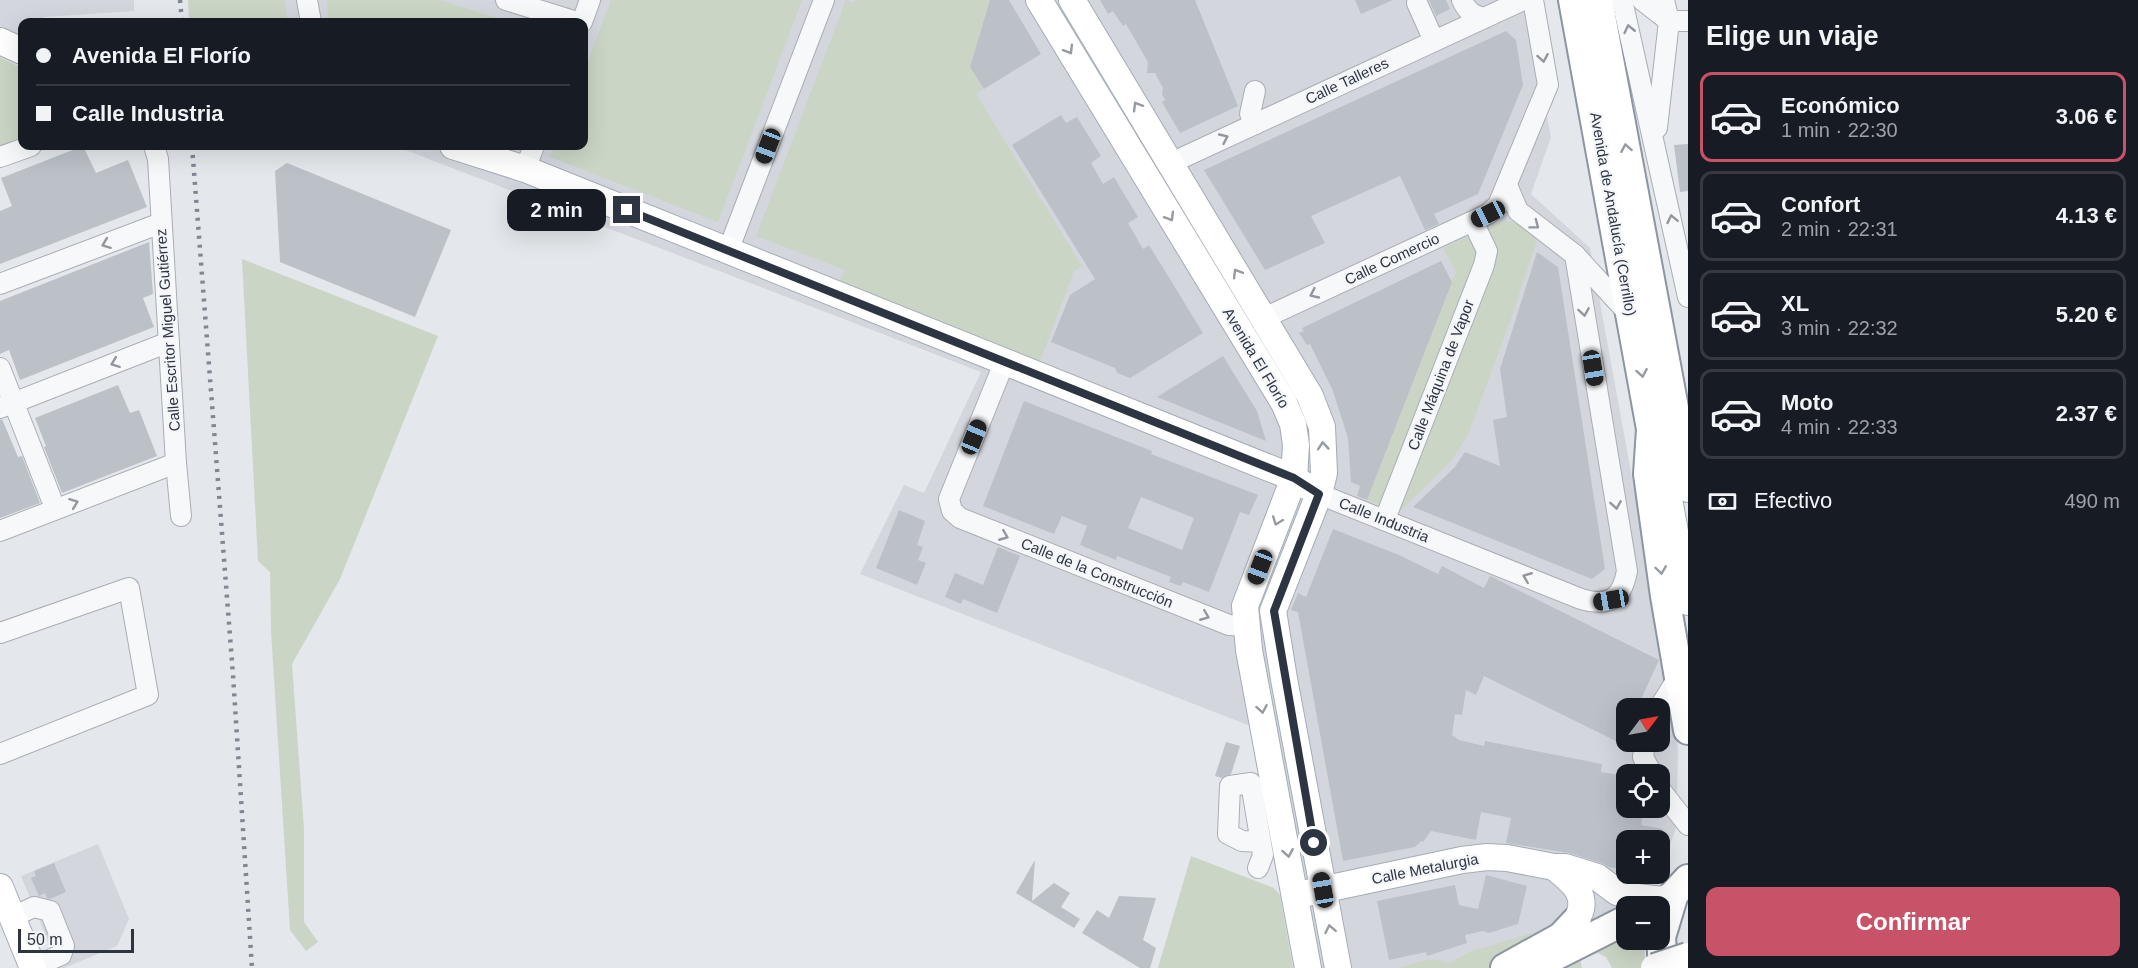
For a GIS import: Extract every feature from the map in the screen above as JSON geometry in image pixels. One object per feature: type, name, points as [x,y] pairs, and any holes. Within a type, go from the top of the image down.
[{"type":"highway","name":"Avenida de Andalucía (Cerrillo)","points":[[1573,0],[1632,317],[1672,433]]},
{"type":"highway","name":"Avenida de Andalucía (Cerrillo)","points":[[1598,0],[1672,433],[1648,474],[1665,596],[1688,730]]},
{"type":"highway","points":[[1663,968],[1661,936],[1670,895]]},
{"type":"highway","points":[[1505,968],[1560,937],[1576,921]]},
{"type":"highway","points":[[1531,968],[1616,925]]},
{"type":"highway","points":[[1655,968],[1688,957]]},
{"type":"main road","name":"Avenida El Florío","points":[[1039,0],[1284,403],[1293,424],[1296,445],[1294,478],[1245,606],[1246,626],[1308,968]]},
{"type":"main road","name":"Avenida El Florío","points":[[1072,0],[1310,396],[1322,427],[1324,473],[1319,494],[1274,611],[1274,621],[1338,968]]},
{"type":"main road","points":[[0,41],[18,49]]},
{"type":"main road","name":"Calle Industria","points":[[481,150],[530,157],[728,251],[1294,478],[1319,494]]},
{"type":"main road","points":[[1146,177],[1171,163]]},
{"type":"main road","points":[[1239,331],[1264,318]]},
{"type":"main road","name":"Avenida de Andalucía (Cerrillo)","points":[[1672,433],[1688,489]]},
{"type":"main road","name":"Avenida de Andalucía (Cerrillo)","points":[[1672,433],[1664,472],[1688,602]]},
{"type":"main road","points":[[1246,626],[1274,621]]},
{"type":"main road","name":"Calle Metalurgia","points":[[1295,896],[1475,858],[1507,858],[1580,870],[1598,877],[1617,892],[1628,896],[1670,895]]},
{"type":"main road","points":[[1554,867],[1578,889],[1582,901],[1581,912],[1576,921]]},
{"type":"main road","points":[[0,887],[33,967]]},
{"type":"street","points":[[506,0],[564,18]]},
{"type":"street","points":[[583,18],[590,0]]},
{"type":"street","points":[[728,251],[824,0]]},
{"type":"street","points":[[1462,0],[1467,10],[1474,16],[1484,18]]},
{"type":"street","name":"Calle Talleres","points":[[1171,163],[1523,0]]},
{"type":"street","points":[[1533,0],[1548,85],[1507,185],[1518,211],[1575,255],[1632,317]]},
{"type":"street","points":[[1622,0],[1684,262],[1688,297]]},
{"type":"street","points":[[1642,0],[1679,21]]},
{"type":"street","points":[[1655,142],[1679,21],[1664,0]]},
{"type":"street","points":[[1417,3],[1434,41]]},
{"type":"street","points":[[1255,91],[1250,114],[1255,124]]},
{"type":"street","points":[[0,157],[20,150]]},
{"type":"street","name":"Calle Escritor Miguel Gutiérrez","points":[[155,150],[158,159],[181,516]]},
{"type":"street","name":"Calle Comercio","points":[[1264,318],[1488,214],[1498,205],[1507,185]]},
{"type":"street","points":[[0,284],[161,223]]},
{"type":"street","name":"Calle Máquina de Vapor","points":[[1385,519],[1484,265],[1487,252],[1477,230]]},
{"type":"street","name":"Calle Industria","points":[[1319,494],[1581,599],[1594,603],[1611,600],[1623,588],[1627,571],[1575,255]]},
{"type":"street","points":[[7,405],[169,342]]},
{"type":"street","name":"Calle de la Construcción","points":[[1004,363],[949,499],[952,511],[960,518],[1218,621],[1229,625],[1246,626]]},
{"type":"street","points":[[0,368],[7,405],[51,498]]},
{"type":"street","points":[[0,531],[176,463]]},
{"type":"street","points":[[0,633],[129,588],[148,695],[0,754]]},
{"type":"street","points":[[1665,698],[1679,676]]},
{"type":"street","points":[[1670,802],[1688,825]]},
{"type":"street","points":[[1258,868],[1263,855],[1261,842]]},
{"type":"street","points":[[12,917],[34,907],[50,911],[54,920],[64,946],[61,955],[33,967]]},
{"type":"shaded area","points":[[0,0],[134,0],[134,11],[18,18],[18,39],[0,29]]},
{"type":"shaded area","points":[[276,0],[1524,0],[1551,137],[1531,194],[1590,248],[1663,647],[1678,749],[1676,828],[1670,845],[1670,830],[1616,830],[1616,884],[1652,884],[1641,896],[1616,896],[1616,912],[1542,940],[1490,968],[1299,968],[1253,727],[860,574],[904,485],[924,493],[981,372],[405,150],[588,150],[588,18],[277,18]]},
{"type":"shaded area","points":[[98,844],[129,919],[117,946],[59,968],[21,876]]},
{"type":"green space","points":[[188,0],[285,0],[287,18],[189,18]]},
{"type":"green space","points":[[327,0],[440,0],[498,18],[328,18]]},
{"type":"green space","points":[[611,0],[802,0],[718,222],[550,157],[553,150],[588,150],[588,60]]},
{"type":"green space","points":[[846,0],[854,3],[856,0],[990,0],[970,67],[984,89],[976,94],[1082,266],[1074,271],[1039,364],[858,292],[839,281],[845,270],[756,236]]},
{"type":"green space","points":[[0,57],[18,66],[18,142],[0,150]]},
{"type":"green space","points":[[1511,221],[1524,227],[1536,236],[1537,240],[1468,435],[1451,461],[1399,512],[1367,500],[1456,272],[1443,248],[1500,222]]},
{"type":"green space","points":[[242,259],[438,336],[340,579],[292,664],[304,829],[304,922],[318,942],[306,951],[290,930],[271,631],[270,572],[258,561]]},
{"type":"green space","points":[[1191,856],[1274,888],[1280,895],[1293,968],[1158,968]]},
{"type":"green space","points":[[1549,928],[1542,939],[1486,968],[1400,968],[1430,960],[1448,964],[1469,952]]},
{"type":"green space","points":[[1616,938],[1616,950],[1644,950],[1645,968],[1612,968],[1606,957],[1598,953],[1580,959],[1582,968],[1552,968]]},
{"type":"building","points":[[990,0],[1009,0],[1041,54],[984,89],[970,67]]},
{"type":"building","points":[[1100,0],[1195,0],[1238,106],[1180,133],[1162,102],[1165,100],[1162,94],[1163,88],[1155,73],[1147,73],[1148,62],[1126,24],[1123,26],[1113,11],[1108,14]]},
{"type":"building","points":[[1355,0],[1393,0],[1361,14]]},
{"type":"building","points":[[1429,0],[1446,0],[1450,9],[1436,16]]},
{"type":"building","points":[[1506,31],[1516,40],[1523,85],[1478,194],[1434,214],[1439,224],[1425,230],[1400,176],[1311,216],[1325,243],[1265,270],[1204,170]]},
{"type":"building","points":[[1061,115],[1066,123],[1077,117],[1101,156],[1091,163],[1103,184],[1114,177],[1138,217],[1128,223],[1143,249],[1149,245],[1203,333],[1130,378],[1117,373],[1115,368],[1051,342],[1070,295],[1095,279],[1012,145]]},
{"type":"building","points":[[1688,144],[1688,191],[1680,192],[1674,145]]},
{"type":"building","points":[[73,150],[85,150],[96,173],[128,160],[147,207],[0,264],[0,211],[12,206],[1,178]]},
{"type":"building","points":[[287,163],[451,230],[415,317],[280,262],[275,171]]},
{"type":"building","points":[[149,242],[153,294],[143,298],[154,327],[20,380],[9,350],[0,354],[0,301]]},
{"type":"building","points":[[1537,252],[1558,267],[1605,569],[1592,579],[1413,507],[1455,467],[1465,452],[1500,466],[1493,420],[1507,417],[1500,369]]},
{"type":"building","points":[[1441,261],[1452,282],[1367,500],[1357,496],[1360,486],[1351,482],[1348,438],[1333,391],[1310,344],[1307,345],[1299,333],[1304,331],[1302,328]]},
{"type":"building","points":[[1223,356],[1257,411],[1266,441],[1157,397]]},
{"type":"building","points":[[118,385],[130,413],[139,410],[157,456],[62,493],[35,418]]},
{"type":"building","points":[[1024,401],[1152,451],[1151,454],[1258,495],[1249,515],[1240,512],[1209,592],[1183,582],[1181,586],[1169,582],[1171,577],[1117,556],[1116,560],[1080,545],[1087,526],[1062,516],[1054,534],[983,506]],"holes":[[[1141,497],[1194,518],[1182,550],[1128,528]]]},
{"type":"building","points":[[2,419],[18,457],[22,456],[40,503],[0,518],[0,420]]},
{"type":"building","points":[[899,510],[925,521],[917,545],[923,547],[918,560],[926,563],[917,585],[876,568]]},
{"type":"building","points":[[1333,529],[1399,555],[1438,574],[1442,566],[1484,588],[1490,576],[1659,660],[1642,698],[1616,698],[1616,741],[1484,676],[1476,695],[1466,690],[1462,715],[1455,714],[1452,735],[1459,740],[1484,746],[1485,741],[1602,764],[1601,772],[1616,774],[1616,818],[1642,818],[1641,825],[1663,830],[1616,830],[1616,868],[1569,853],[1506,843],[1511,818],[1481,812],[1476,840],[1431,831],[1423,842],[1421,841],[1415,847],[1343,861],[1298,612],[1291,610],[1298,593],[1306,597]]},
{"type":"building","points":[[998,547],[1020,556],[997,613],[963,599],[961,604],[945,597],[955,573],[983,585]]},
{"type":"building","points":[[1226,742],[1240,746],[1231,774],[1222,778],[1215,776]]},
{"type":"building","points":[[1035,860],[1032,901],[1054,883],[1070,893],[1061,907],[1080,919],[1074,928],[1016,893]]},
{"type":"building","points":[[54,863],[66,892],[50,899],[45,893],[39,896],[31,878],[36,876],[34,871]]},
{"type":"building","points":[[1486,875],[1527,886],[1518,924],[1489,933],[1483,931],[1465,935],[1467,943],[1427,956],[1426,952],[1389,960],[1377,901],[1455,885],[1459,905],[1478,909]]},
{"type":"building","points":[[1119,896],[1156,898],[1143,940],[1156,948],[1150,968],[1140,968],[1082,933],[1097,910],[1109,918]]},
{"type":"railway","points":[[180,0],[182,18]]},
{"type":"railway","points":[[192,150],[233,675],[252,968]]},
{"type":"route","points":[[627,210],[1294,478],[1319,494],[1274,611],[1284,680],[1314,843]]}]
